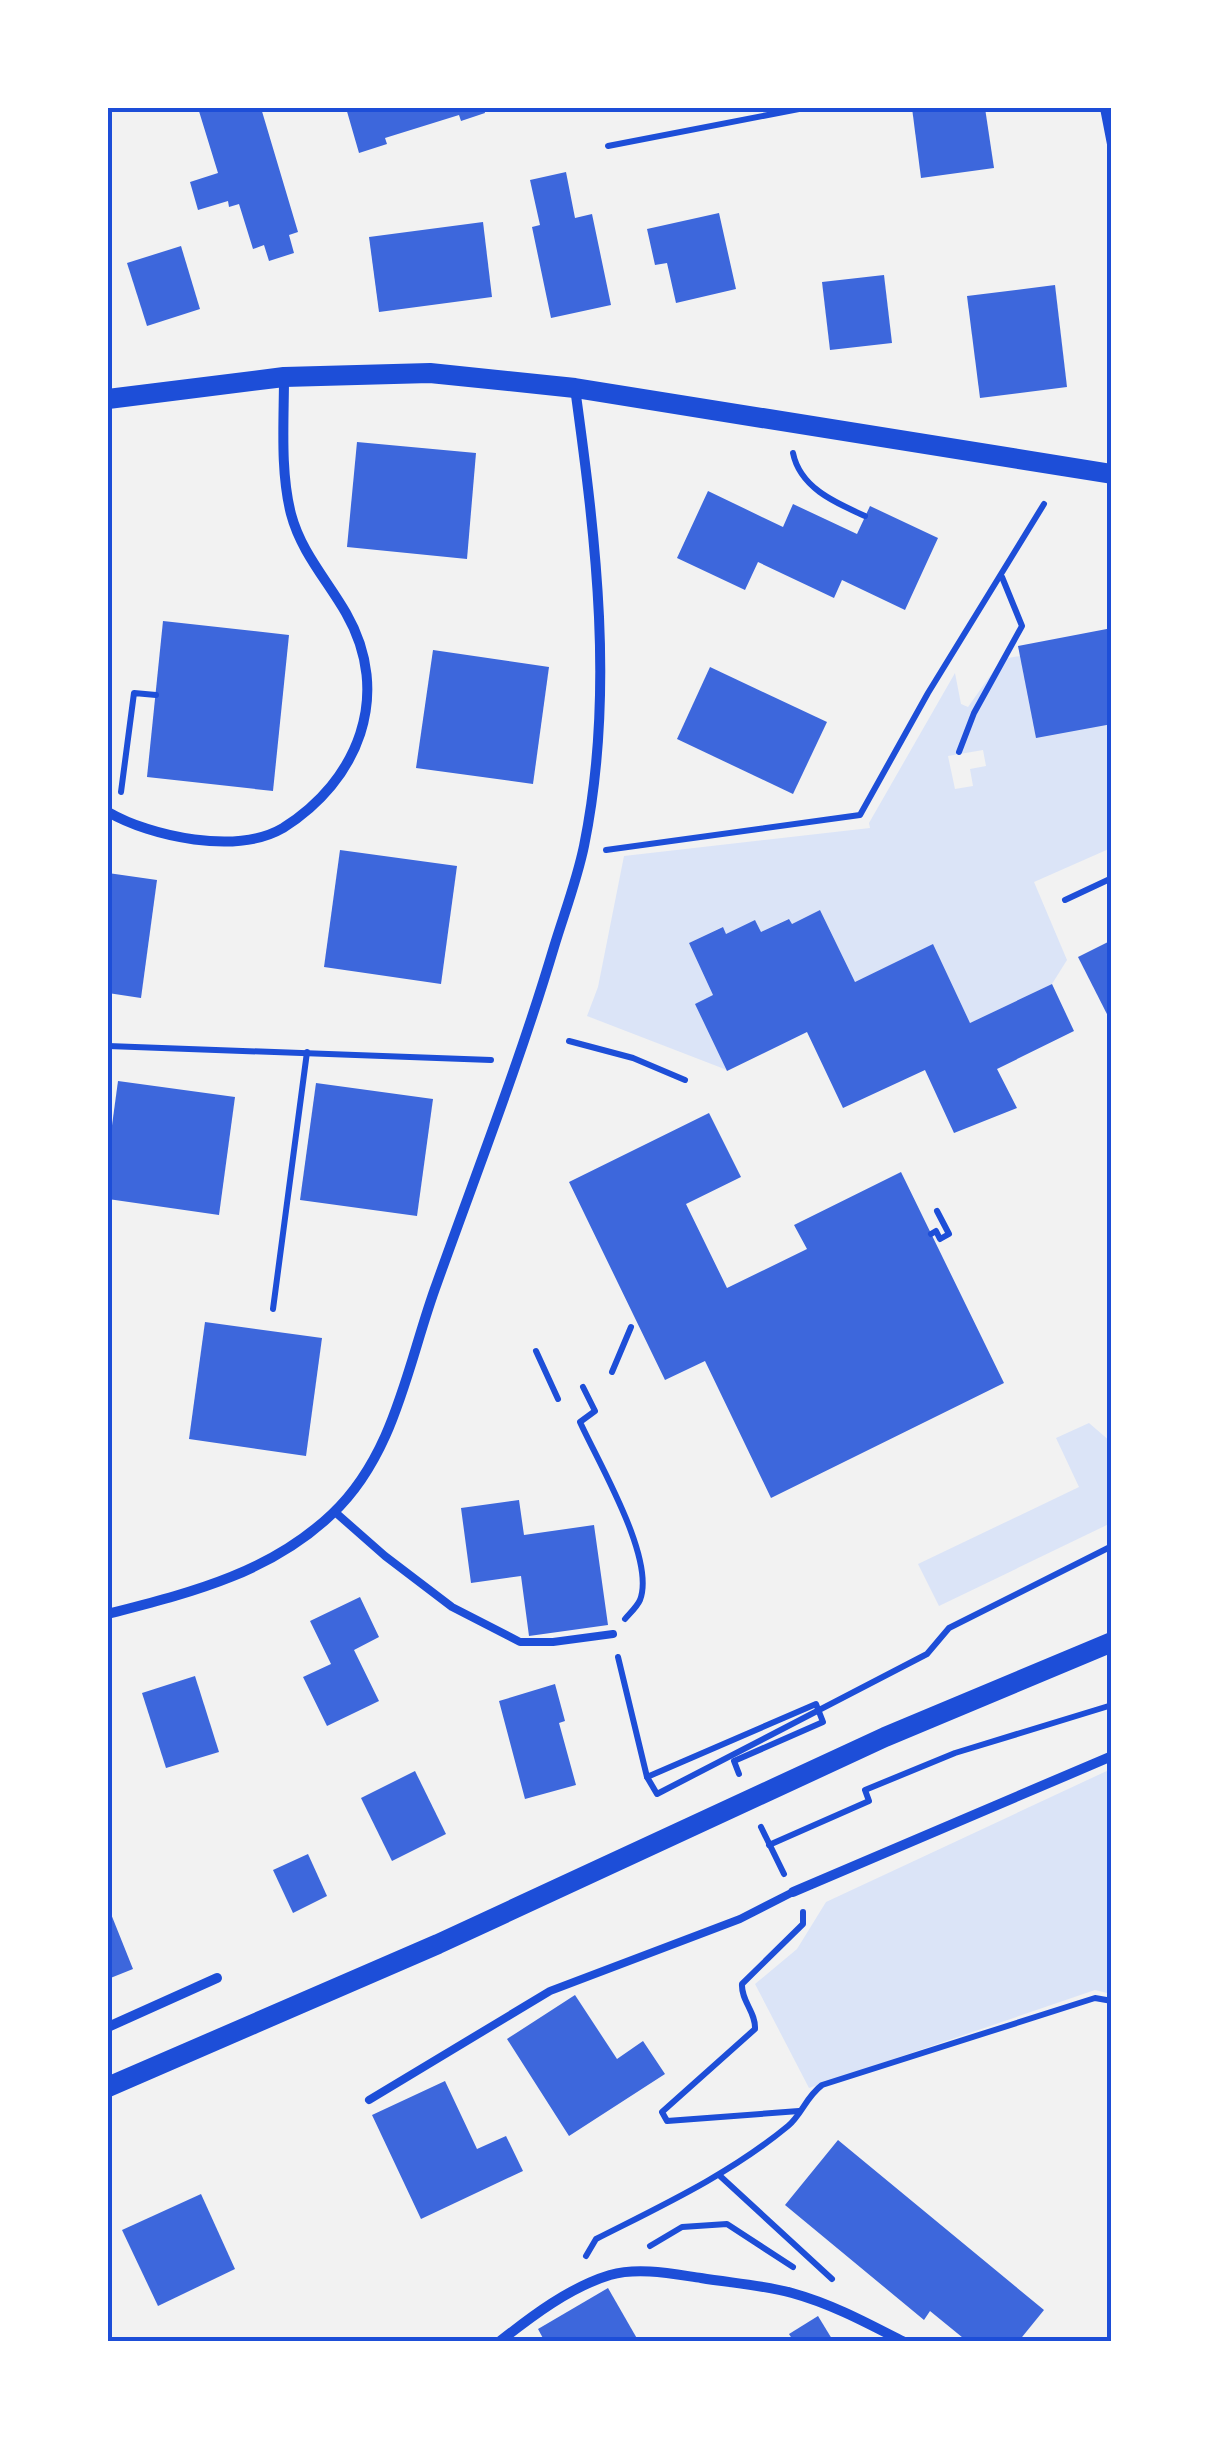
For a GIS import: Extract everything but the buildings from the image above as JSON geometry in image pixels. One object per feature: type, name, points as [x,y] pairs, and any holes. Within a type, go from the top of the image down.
[{"type":"main road","points":[[108,399],[284,377],[430,374],[575,388],[1112,474]]},
{"type":"main road","points":[[108,2087],[438,1944],[884,1737],[1112,1642]]},
{"type":"street","points":[[1105,108],[1112,144]]},
{"type":"street","points":[[113,815],[167,837],[230,841],[274,832],[312,810],[338,780],[360,737],[369,695],[362,652],[348,616],[308,556],[291,513],[284,377]]},
{"type":"street","points":[[108,1614],[237,1578],[289,1550],[334,1512],[377,1454],[398,1405],[435,1286],[522,1054],[584,848],[599,740],[602,653],[575,388]]},
{"type":"street","points":[[794,1892],[1112,1756]]},
{"type":"street","points":[[108,2026],[217,1978]]},
{"type":"street","points":[[499,2342],[532,2316],[577,2290],[611,2275],[630,2273],[672,2274],[792,2293],[838,2308],[904,2342]]},
{"type":"lane","points":[[334,1512],[452,1607],[520,1642],[613,1634]]},
{"type":"lane","points":[[369,2100],[550,1990],[740,1919],[794,1892]]},
{"type":"path","points":[[608,146],[804,108]]},
{"type":"path","points":[[793,453],[796,466],[823,497],[865,516]]},
{"type":"path","points":[[608,850],[860,815],[928,693],[1044,504]]},
{"type":"path","points":[[959,752],[974,713],[1022,626],[1001,577]]},
{"type":"path","points":[[113,815],[134,693],[156,695]]},
{"type":"path","points":[[1065,900],[1112,878]]},
{"type":"path","points":[[569,1041],[633,1058],[685,1080]]},
{"type":"path","points":[[108,1046],[493,1060]]},
{"type":"path","points":[[274,1309],[307,1052]]},
{"type":"path","points":[[931,1234],[936,1231],[940,1239],[950,1234],[938,1211]]},
{"type":"path","points":[[612,1372],[631,1327]]},
{"type":"path","points":[[536,1352],[558,1399]]},
{"type":"path","points":[[583,1386],[595,1411],[580,1422],[638,1546],[643,1575],[640,1601],[613,1634],[647,1777],[657,1794],[927,1654],[949,1628],[1112,1546]]},
{"type":"path","points":[[647,1777],[816,1704],[823,1722],[734,1761],[741,1778]]},
{"type":"path","points":[[755,1811],[769,1845],[869,1801],[865,1790],[955,1753],[1112,1705]]},
{"type":"path","points":[[794,1892],[804,1914],[802,1924],[742,1984],[742,1994],[755,2020],[754,2029],[662,2112],[667,2121],[800,2111]]},
{"type":"path","points":[[577,2290],[578,2270],[596,2238],[719,2175],[792,2123],[807,2096],[822,2085],[1095,1998],[1112,2002]]},
{"type":"path","points":[[719,2175],[834,2281]]},
{"type":"path","points":[[650,2254],[650,2245],[682,2227],[727,2224],[792,2264],[795,2272]]},
{"type":"shaded area","points":[[1020,656],[1111,724],[1111,848],[1034,882],[1067,960],[1052,984],[970,1023],[933,945],[855,982],[820,910],[792,924],[788,919],[761,932],[726,934],[722,927],[689,943],[713,995],[727,1070],[587,1016],[598,987],[624,856],[870,828],[869,823],[955,673],[961,704],[968,707],[1002,659]],"holes":[[[983,750],[986,766],[970,769],[973,786],[955,789],[948,756]]]},
{"type":"shaded area","points":[[1089,1423],[1111,1442],[1111,1523],[939,1606],[918,1564],[1079,1487],[1056,1438]]},
{"type":"shaded area","points":[[1111,1769],[1111,1994],[1095,1990],[809,2088],[755,1984],[797,1949],[826,1902]]}]
